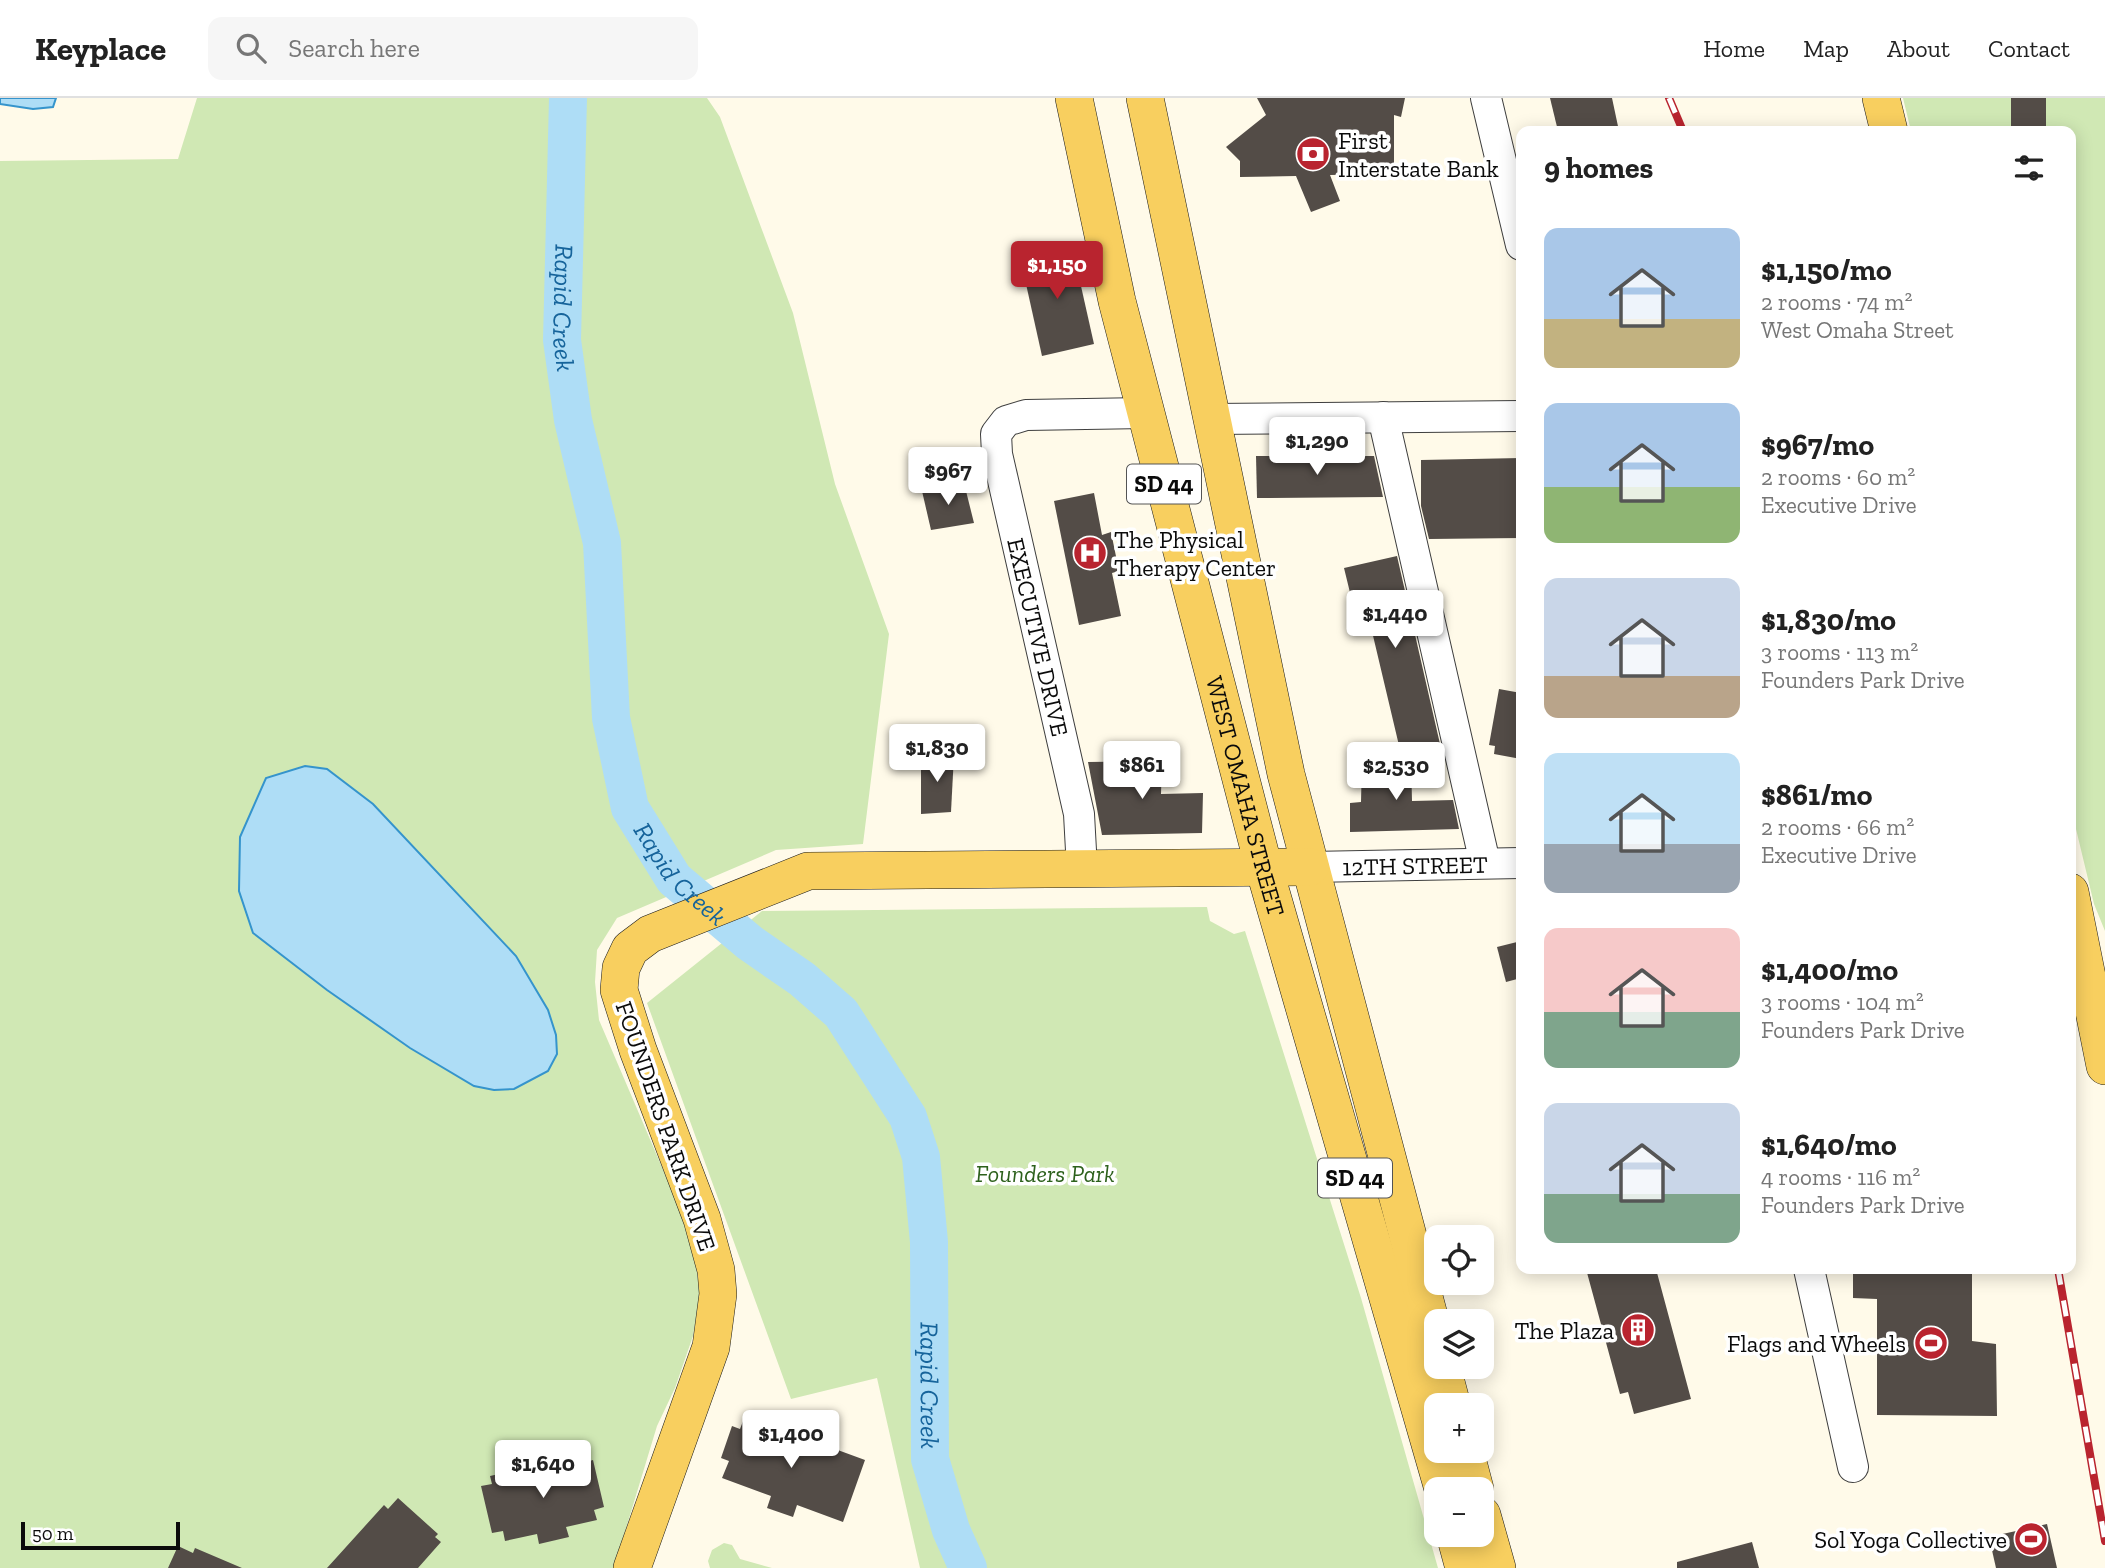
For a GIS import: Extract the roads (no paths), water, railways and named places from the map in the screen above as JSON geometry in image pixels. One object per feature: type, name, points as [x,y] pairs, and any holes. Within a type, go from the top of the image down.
[{"type":"main road","name":"WEST OMAHA STREET","points":[[1074,98],[1097,214],[1145,413],[1264,868],[1440,1477]]},
{"type":"main road","name":"WEST OMAHA STREET","points":[[1145,98],[1286,774],[1427,1309]]},
{"type":"main road","points":[[1881,98],[1888,126]]},
{"type":"main road","name":"FOUNDERS PARK DRIVE","points":[[632,1568],[711,1348],[718,1294],[705,1229],[638,1050],[619,990],[621,968],[630,949],[650,934],[808,871],[1310,867]]},
{"type":"main road","points":[[2076,901],[2088,916],[2105,952]]},
{"type":"main road","points":[[2076,923],[2105,1066]]},
{"type":"main road","points":[[1458,1547],[1464,1568]]},
{"type":"main road","points":[[1491,1547],[1497,1568]]},
{"type":"street","points":[[1486,98],[1516,225]]},
{"type":"street","name":"EXECUTIVE DRIVE","points":[[1082,869],[1079,814],[1002,476],[996,434],[1006,421],[1026,415],[1145,413]]},
{"type":"street","points":[[1211,419],[1516,416]]},
{"type":"street","points":[[1384,417],[1485,863]]},
{"type":"street","name":"12TH STREET","points":[[1310,867],[1516,863]]},
{"type":"street","points":[[1810,1274],[1853,1467]]},
{"type":"water","points":[[0,98],[56,98],[53,107],[33,109],[0,104]]},
{"type":"water","points":[[305,766],[327,769],[373,804],[516,956],[548,1010],[556,1035],[557,1054],[548,1071],[514,1089],[494,1090],[474,1086],[410,1048],[327,990],[253,933],[239,891],[240,837],[266,778]]},
{"type":"waterway","name":"Rapid Creek","points":[[568,98],[562,340],[573,420],[602,543],[611,718],[630,808],[674,879],[750,943],[802,979],[841,1013],[908,1117],[921,1157],[929,1242],[930,1459],[951,1530],[968,1568]]},
{"type":"railway","points":[[1669,98],[1681,126]]},
{"type":"railway","points":[[2059,1274],[2105,1541]]},
{"type":"place","name":"First Interstate Bank","points":[[1313,154]]},
{"type":"place","name":"The Physical Therapy Center","points":[[1090,553]]},
{"type":"place","name":"The Plaza","points":[[1638,1330]]},
{"type":"place","name":"Flags and Wheels","points":[[1931,1343]]},
{"type":"place","name":"Sol Yoga Collective","points":[[2031,1539]]},
{"type":"park label","name":"Founders Park","points":[[1045,1173]]}]
